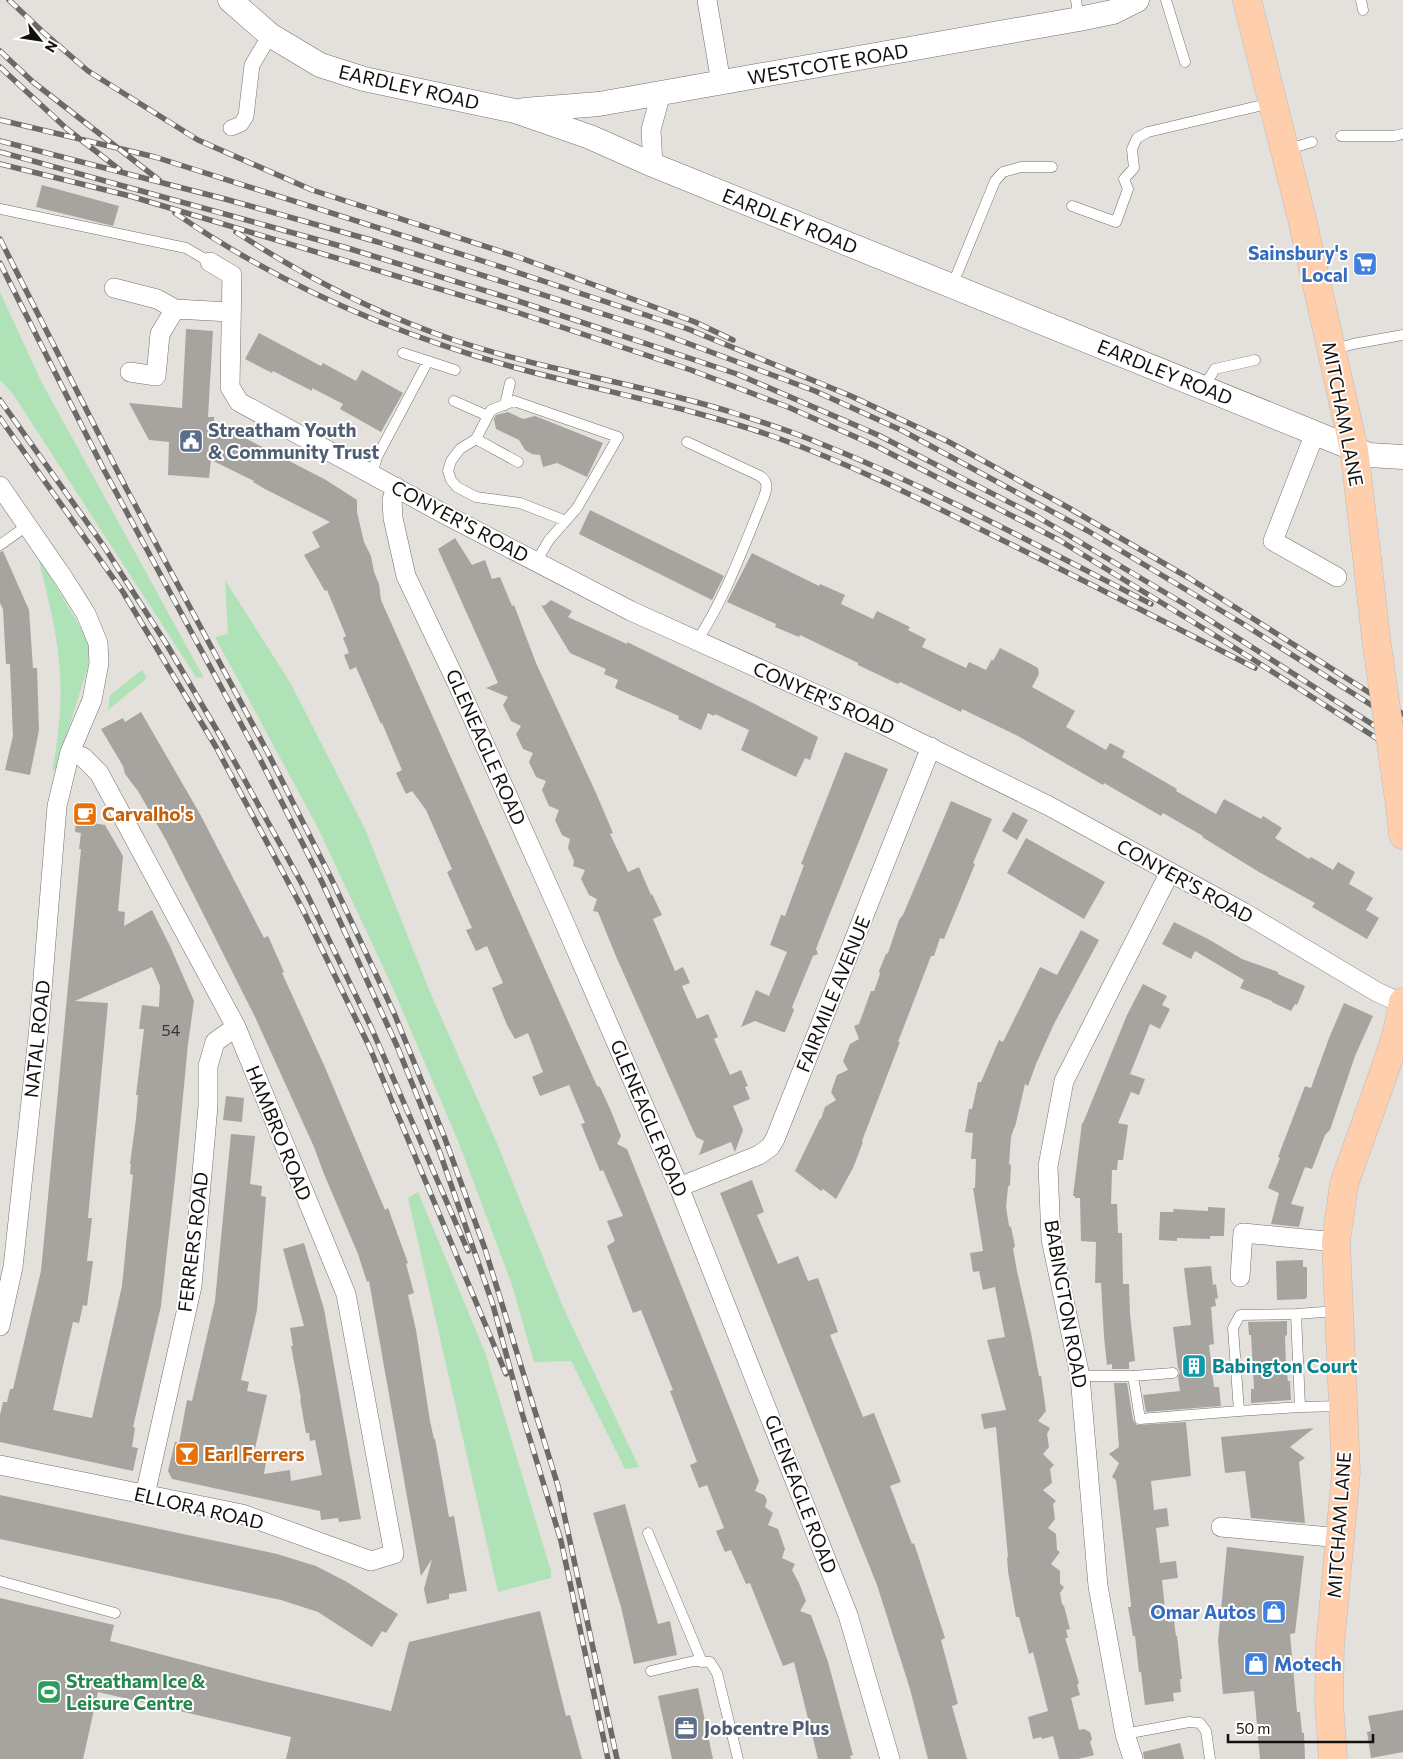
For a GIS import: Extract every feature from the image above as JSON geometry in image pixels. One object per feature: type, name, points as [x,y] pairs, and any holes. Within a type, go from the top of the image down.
[{"type":"main road","name":"MITCHAM LANE","points":[[1247,0],[1302,219],[1354,450],[1376,638],[1402,824]]},
{"type":"main road","name":"MITCHAM LANE","points":[[1333,1759],[1329,1702],[1330,1646],[1346,1472],[1336,1242],[1344,1184],[1390,1058],[1403,1003]]},
{"type":"street","name":"EARDLEY ROAD","points":[[230,0],[270,34],[320,65],[364,79],[515,111],[590,137],[654,165],[1354,450],[1369,455],[1403,457]]},
{"type":"street","points":[[706,0],[721,83]]},
{"type":"street","name":"WESTCOTE ROAD","points":[[515,111],[600,104],[721,83],[1078,10],[1113,12],[1137,0]]},
{"type":"street","points":[[231,128],[241,124],[246,116],[252,65],[270,34]]},
{"type":"street","points":[[654,165],[651,130],[661,93]]},
{"type":"street","points":[[114,288],[156,299],[175,309],[230,312],[232,275],[210,262]]},
{"type":"street","points":[[130,372],[156,376],[160,334],[175,309]]},
{"type":"street","name":"CONYER'S ROAD","points":[[230,312],[230,387],[239,402],[446,515],[631,610],[931,747],[1050,806],[1243,912],[1377,992],[1403,1003]]},
{"type":"street","points":[[1315,433],[1273,541],[1337,577]]},
{"type":"street","name":"NATAL ROAD","points":[[0,486],[86,614],[98,643],[99,664],[92,700],[70,752],[57,806],[39,1027],[14,1257],[0,1326]]},
{"type":"street","name":"GLENEAGLE ROAD","points":[[396,487],[392,500],[392,518],[406,576],[457,682],[537,861],[679,1188],[838,1588],[862,1660],[890,1759]]},
{"type":"street","name":"FAIRMILE AVENUE","points":[[679,1188],[758,1155],[770,1147],[775,1139],[931,747]]},
{"type":"street","name":"HAMBRO ROAD","points":[[70,752],[83,757],[99,773],[236,1027],[346,1294],[394,1554]]},
{"type":"street","name":"BABINGTON ROAD","points":[[1133,1759],[1125,1734],[1098,1586],[1080,1376],[1051,1239],[1048,1166],[1064,1081],[1170,872]]},
{"type":"street","name":"FERRERS ROAD","points":[[145,1495],[192,1286],[208,1106],[208,1066],[215,1042],[236,1027]]},
{"type":"street","points":[[1240,1277],[1243,1233],[1336,1242]]},
{"type":"street","name":"ELLORA ROAD","points":[[0,1465],[242,1514],[370,1561],[394,1554]]},
{"type":"street","points":[[1221,1527],[1341,1538]]},
{"type":"lane","points":[[1166,0],[1185,62]]},
{"type":"lane","points":[[1072,206],[1116,222],[1128,189],[1124,179],[1134,168],[1132,149],[1137,138],[1148,132],[1272,103]]},
{"type":"lane","points":[[1341,136],[1394,136],[1403,134]]},
{"type":"lane","points":[[1284,150],[1312,142]]},
{"type":"lane","points":[[952,286],[995,181],[1003,172],[1021,167],[1052,167]]},
{"type":"lane","points":[[0,208],[186,248],[210,262]]},
{"type":"lane","points":[[1331,351],[1353,344],[1403,335]]},
{"type":"lane","points":[[403,353],[455,370]]},
{"type":"lane","points":[[1204,388],[1215,369],[1256,360]]},
{"type":"lane","points":[[372,474],[377,457],[428,361]]},
{"type":"lane","points":[[505,405],[510,383]]},
{"type":"lane","points":[[454,401],[488,416]]},
{"type":"lane","points":[[536,562],[549,540],[566,521],[588,490],[618,437],[514,401],[491,410],[476,439],[460,450],[449,466],[449,476],[457,487],[476,498],[520,503],[566,521]]},
{"type":"lane","points":[[476,439],[518,462]]},
{"type":"lane","points":[[688,442],[760,476],[766,480],[767,485],[764,498],[734,571],[697,641]]},
{"type":"lane","points":[[0,545],[28,525]]},
{"type":"lane","points":[[1239,1411],[1233,1328],[1240,1315],[1296,1314],[1339,1310]]},
{"type":"lane","points":[[1296,1314],[1300,1406]]},
{"type":"lane","points":[[1080,1376],[1133,1376],[1173,1373]]},
{"type":"lane","points":[[1133,1376],[1140,1420],[1300,1406],[1343,1406]]},
{"type":"lane","points":[[648,1533],[702,1662]]},
{"type":"lane","points":[[0,1581],[115,1613]]},
{"type":"lane","points":[[651,1671],[694,1661],[710,1662],[717,1674],[738,1759]]},
{"type":"lane","points":[[1125,1734],[1189,1722],[1200,1723],[1206,1731],[1210,1759]]},
{"type":"green space","points":[[0,292],[41,381],[204,678],[196,677],[13,394],[0,380]]},
{"type":"green space","points":[[38,556],[92,647],[87,670],[56,768],[52,772],[57,745],[61,689],[58,648]]},
{"type":"green space","points":[[225,580],[291,684],[365,829],[430,992],[496,1141],[563,1307],[639,1467],[625,1469],[571,1361],[534,1362],[512,1285],[458,1141],[392,986],[317,826],[215,637],[228,634]]},
{"type":"green space","points":[[142,670],[147,678],[108,710],[110,695]]},
{"type":"green space","points":[[418,1192],[485,1352],[551,1571],[551,1578],[498,1592],[408,1198]]},
{"type":"building","points":[[42,185],[119,206],[113,226],[36,207]]},
{"type":"building","points":[[186,329],[213,331],[208,417],[214,417],[214,422],[326,480],[357,500],[357,512],[364,542],[371,556],[374,572],[379,584],[381,600],[597,1086],[600,1087],[611,1111],[621,1136],[617,1144],[627,1149],[759,1481],[755,1491],[764,1495],[767,1500],[765,1507],[773,1513],[768,1525],[778,1529],[785,1549],[782,1558],[795,1564],[792,1570],[806,1601],[800,1611],[811,1615],[828,1662],[853,1755],[850,1756],[851,1759],[818,1759],[794,1662],[783,1666],[750,1583],[746,1584],[731,1550],[725,1552],[716,1531],[724,1528],[707,1485],[699,1488],[690,1465],[697,1462],[670,1391],[673,1390],[641,1310],[633,1313],[607,1246],[615,1241],[607,1221],[623,1216],[603,1170],[600,1171],[581,1124],[585,1123],[569,1085],[540,1096],[532,1077],[543,1072],[528,1033],[515,1039],[507,1025],[492,988],[503,983],[487,946],[476,951],[466,930],[472,928],[447,872],[452,869],[426,810],[412,791],[406,794],[396,773],[402,770],[382,723],[356,667],[350,670],[344,655],[349,653],[343,638],[346,636],[327,590],[325,591],[304,555],[320,547],[312,532],[330,522],[211,460],[209,478],[168,475],[169,442],[149,440],[129,403],[182,408]]},
{"type":"building","points":[[259,333],[321,366],[323,363],[356,381],[362,370],[403,393],[381,432],[340,409],[343,404],[312,388],[312,391],[245,359]]},
{"type":"building","points":[[508,412],[523,419],[535,416],[603,443],[587,477],[557,463],[543,467],[540,455],[532,454],[525,450],[519,440],[496,429],[494,419],[496,415]]},
{"type":"building","points":[[590,510],[724,576],[712,600],[579,534]]},
{"type":"building","points":[[455,538],[472,565],[485,560],[492,579],[500,577],[512,606],[514,605],[536,663],[596,793],[613,833],[610,834],[628,872],[639,867],[662,915],[653,919],[675,971],[683,967],[690,983],[682,986],[697,1019],[708,1014],[718,1037],[714,1039],[730,1075],[741,1070],[748,1086],[745,1087],[750,1099],[733,1106],[743,1130],[735,1152],[731,1142],[699,1155],[704,1141],[696,1137],[598,912],[593,911],[597,899],[589,895],[581,879],[585,870],[573,866],[574,861],[568,848],[570,839],[562,835],[555,820],[559,810],[549,806],[542,790],[546,781],[536,777],[529,762],[533,753],[523,749],[516,734],[521,726],[511,721],[503,705],[508,697],[486,688],[498,683],[438,549]]},
{"type":"building","points":[[3,551],[29,610],[33,668],[37,668],[39,730],[30,775],[5,770],[13,736],[10,664],[6,664],[3,609],[0,603],[0,552]]},
{"type":"building","points":[[752,553],[819,586],[820,584],[845,595],[841,604],[873,619],[877,611],[910,627],[908,630],[926,639],[922,647],[966,668],[969,662],[986,670],[1000,648],[1038,668],[1039,674],[1032,687],[1075,711],[1066,727],[1106,750],[1110,743],[1125,751],[1122,757],[1216,814],[1224,799],[1261,819],[1263,816],[1282,828],[1275,838],[1309,859],[1311,857],[1333,870],[1338,862],[1355,872],[1349,884],[1373,898],[1366,910],[1379,918],[1367,939],[1312,907],[1315,903],[1259,872],[1203,836],[1163,813],[1161,816],[1104,783],[1103,785],[1018,736],[962,709],[961,712],[900,682],[898,684],[800,635],[799,637],[775,627],[776,624],[727,602]]},
{"type":"building","points":[[551,600],[572,611],[568,617],[627,644],[627,642],[818,737],[810,760],[805,758],[796,777],[741,750],[749,730],[715,714],[714,716],[708,713],[701,730],[678,719],[679,716],[615,688],[618,680],[604,674],[606,669],[570,653],[541,605],[544,606]]},
{"type":"building","points":[[141,712],[200,814],[264,938],[268,936],[284,972],[282,973],[324,1065],[385,1210],[388,1208],[408,1263],[406,1264],[414,1293],[408,1295],[416,1330],[430,1421],[449,1517],[454,1516],[467,1591],[449,1594],[449,1599],[427,1604],[424,1589],[432,1559],[421,1576],[369,1281],[367,1282],[358,1254],[314,1147],[255,1017],[166,840],[138,791],[125,774],[123,766],[101,729],[123,718],[125,722]]},
{"type":"building","points":[[845,752],[888,769],[816,949],[818,954],[813,956],[792,1007],[794,1010],[785,1032],[755,1021],[741,1027],[756,990],[769,996],[787,952],[770,945],[781,915],[785,916],[804,865],[801,864]]},
{"type":"building","points":[[951,801],[992,819],[944,939],[940,938],[934,956],[931,956],[853,1168],[836,1199],[823,1189],[821,1191],[795,1171],[825,1107],[836,1100],[831,1092],[837,1075],[848,1070],[843,1061],[850,1044],[859,1039],[854,1026],[859,1024],[871,991],[874,991],[880,974],[879,971],[888,953],[899,920],[903,915]]},
{"type":"building","points":[[78,803],[94,805],[93,823],[105,825],[123,856],[118,911],[125,912],[124,926],[152,910],[194,1001],[161,1306],[133,1427],[135,1428],[132,1447],[138,1448],[133,1471],[0,1442],[0,1415],[3,1402],[7,1402],[10,1389],[13,1389],[41,1271],[81,849],[79,849],[81,833],[75,832]],"holes":[[[152,967],[160,986],[159,1007],[142,1005],[139,1029],[144,1029],[130,1164],[130,1174],[133,1175],[122,1286],[92,1418],[53,1410],[73,1322],[79,1323],[83,1305],[87,1306],[93,1261],[87,1261],[92,1218],[88,1218],[108,1003],[75,1001]]]},
{"type":"building","points":[[1013,812],[1028,820],[1017,840],[1002,831]]},
{"type":"building","points":[[1026,838],[1105,882],[1084,919],[1007,873]]},
{"type":"building","points":[[1174,922],[1242,959],[1278,972],[1278,974],[1305,986],[1297,1005],[1295,1004],[1291,1011],[1240,988],[1244,980],[1195,951],[1191,959],[1162,944]]},
{"type":"building","points":[[1081,930],[1099,940],[1054,1024],[1028,1086],[1025,1084],[1011,1137],[1010,1185],[1008,1187],[1006,1207],[1015,1246],[1013,1249],[1017,1271],[1039,1376],[1041,1376],[1046,1411],[1038,1421],[1050,1428],[1047,1434],[1049,1447],[1043,1454],[1054,1465],[1050,1469],[1052,1483],[1043,1490],[1056,1501],[1053,1504],[1055,1519],[1048,1528],[1056,1534],[1057,1550],[1060,1552],[1051,1564],[1060,1571],[1060,1584],[1064,1587],[1060,1593],[1070,1629],[1066,1630],[1068,1638],[1065,1638],[1079,1683],[1077,1685],[1080,1695],[1071,1698],[1079,1730],[1084,1729],[1090,1732],[1092,1739],[1090,1742],[1094,1755],[1078,1759],[1059,1759],[1053,1736],[1033,1739],[1028,1717],[1048,1711],[1033,1652],[1029,1654],[1019,1617],[1016,1617],[1008,1571],[996,1427],[984,1429],[981,1414],[1006,1410],[987,1340],[1005,1337],[995,1287],[983,1290],[979,1271],[973,1272],[970,1253],[983,1251],[973,1188],[975,1188],[976,1159],[971,1159],[973,1133],[965,1132],[969,1109],[972,1109],[978,1082],[981,1082],[999,1040],[1003,1042],[1040,967],[1057,975]]},
{"type":"building","points":[[1143,984],[1167,996],[1162,1005],[1170,1009],[1160,1029],[1150,1024],[1130,1074],[1145,1079],[1139,1095],[1131,1092],[1118,1123],[1128,1125],[1123,1160],[1118,1160],[1117,1170],[1112,1170],[1111,1204],[1117,1204],[1118,1233],[1122,1233],[1123,1284],[1129,1284],[1135,1361],[1129,1362],[1129,1369],[1112,1369],[1112,1364],[1107,1365],[1101,1283],[1095,1283],[1096,1242],[1081,1241],[1080,1198],[1073,1196],[1082,1123],[1127,1015]]},
{"type":"building","points":[[1344,1003],[1373,1016],[1355,1056],[1330,1130],[1325,1135],[1312,1169],[1305,1167],[1291,1204],[1304,1207],[1299,1227],[1271,1224],[1279,1193],[1268,1188],[1280,1158],[1278,1157],[1305,1086],[1311,1088]]},
{"type":"building","points":[[226,1096],[244,1098],[242,1122],[223,1120]]},
{"type":"building","points":[[231,1134],[255,1136],[250,1184],[262,1186],[261,1196],[266,1197],[257,1310],[241,1380],[249,1382],[247,1391],[267,1395],[254,1453],[267,1456],[264,1474],[290,1470],[291,1481],[322,1475],[315,1440],[310,1441],[309,1433],[306,1433],[300,1399],[291,1346],[293,1346],[290,1328],[304,1326],[283,1249],[304,1243],[324,1309],[361,1519],[339,1522],[338,1518],[321,1520],[320,1511],[172,1479],[168,1471],[175,1442],[179,1443],[187,1400],[192,1401],[215,1301]]},
{"type":"building","points":[[752,1180],[764,1212],[757,1215],[778,1264],[798,1256],[808,1281],[818,1278],[838,1332],[830,1335],[863,1417],[874,1413],[901,1482],[890,1486],[912,1544],[914,1543],[945,1638],[941,1640],[958,1704],[952,1706],[967,1759],[928,1759],[910,1689],[877,1585],[720,1193]]},
{"type":"building","points":[[1208,1207],[1225,1208],[1224,1236],[1210,1236],[1210,1239],[1177,1238],[1177,1241],[1159,1240],[1160,1212],[1174,1212],[1173,1209],[1208,1211]]},
{"type":"building","points":[[1303,1260],[1303,1267],[1307,1267],[1307,1297],[1305,1299],[1277,1300],[1276,1261]]},
{"type":"building","name":"Babington Court","points":[[1211,1266],[1213,1285],[1216,1284],[1218,1298],[1215,1299],[1216,1306],[1211,1307],[1214,1344],[1209,1345],[1214,1387],[1219,1387],[1221,1406],[1146,1412],[1143,1395],[1180,1391],[1178,1377],[1180,1372],[1173,1327],[1191,1325],[1184,1268]]},
{"type":"building","points":[[1287,1321],[1287,1335],[1285,1336],[1286,1366],[1288,1381],[1290,1381],[1291,1400],[1251,1403],[1251,1389],[1254,1389],[1251,1335],[1249,1335],[1248,1322]]},
{"type":"building","points":[[1114,1383],[1127,1383],[1133,1420],[1137,1425],[1186,1422],[1191,1476],[1151,1481],[1154,1510],[1167,1508],[1169,1526],[1156,1528],[1160,1563],[1176,1561],[1178,1578],[1162,1580],[1168,1622],[1174,1621],[1182,1679],[1180,1679],[1181,1692],[1173,1693],[1174,1701],[1145,1705],[1135,1636],[1133,1636],[1128,1607],[1131,1607],[1131,1604],[1116,1480],[1112,1477],[1119,1463],[1109,1454],[1119,1447]]},
{"type":"building","points":[[1314,1428],[1290,1447],[1305,1458],[1299,1462],[1305,1523],[1251,1518],[1245,1471],[1225,1473],[1221,1437]]},
{"type":"building","points":[[0,1495],[277,1554],[316,1566],[347,1582],[398,1614],[386,1633],[382,1631],[372,1647],[318,1612],[281,1600],[0,1539]]},
{"type":"building","points":[[625,1504],[658,1624],[670,1621],[677,1655],[634,1664],[621,1607],[593,1513]]},
{"type":"building","points":[[1227,1547],[1304,1556],[1295,1633],[1290,1634],[1297,1712],[1300,1712],[1302,1733],[1304,1733],[1305,1759],[1260,1759],[1254,1691],[1223,1694],[1218,1641]]},
{"type":"building","points":[[0,1598],[114,1625],[110,1641],[263,1681],[391,1711],[409,1642],[540,1611],[566,1716],[570,1715],[582,1759],[286,1759],[291,1737],[98,1692],[83,1759],[0,1759]]},
{"type":"building","name":"Jobcentre Plus","points":[[698,1688],[713,1759],[672,1759],[658,1696]]},
{"type":"building","points":[[1403,1710],[1403,1752],[1371,1758],[1367,1732],[1371,1731],[1368,1716]]},
{"type":"building","points":[[1180,1743],[1184,1759],[1144,1759],[1143,1752]]},
{"type":"railway","points":[[9,0],[88,71],[198,140],[312,190],[518,257],[695,322],[733,340]]},
{"type":"railway","points":[[0,51],[33,82],[159,180]]},
{"type":"railway","points":[[0,67],[67,129],[120,170]]},
{"type":"railway","points":[[0,120],[155,157],[492,264],[688,329],[851,396],[949,442],[1069,508],[1189,578],[1403,714]]},
{"type":"railway","points":[[0,141],[225,199],[378,242],[644,327],[815,391],[903,431],[1088,531],[1240,622],[1403,725]]},
{"type":"railway","points":[[0,152],[344,247],[512,299],[737,374],[878,435],[1036,516],[1186,605],[1403,744]]},
{"type":"railway","points":[[0,164],[130,196],[516,312],[691,370],[788,407],[876,446],[1059,540],[1224,641],[1403,755]]},
{"type":"railway","points":[[175,213],[214,239],[295,284],[337,304],[424,339],[513,367],[743,426],[831,459],[942,510],[1255,668]]},
{"type":"railway","points":[[236,232],[315,279],[369,306],[425,330],[489,351],[699,403],[804,437],[942,498],[1151,604]]},
{"type":"railway","points":[[0,239],[126,488],[268,753],[331,878],[394,1013],[444,1136],[485,1249],[558,1486],[617,1759]]},
{"type":"railway","points":[[0,263],[104,470],[261,761],[321,880],[397,1046],[440,1153],[493,1305],[522,1413],[561,1541],[608,1759]]},
{"type":"railway","points":[[0,400],[103,545],[167,645],[222,739],[302,884],[371,1027],[468,1251]]},
{"type":"railway","points":[[0,418],[123,592],[216,747],[303,910],[369,1046],[506,1374]]},
{"type":"place","name":"Sainsbury's Local","points":[[1365,264]]},
{"type":"place","name":"Streatham Youth & Community Trust","points":[[191,441]]},
{"type":"place","name":"Carvalho's","points":[[85,814]]},
{"type":"place","name":"Babington Court","points":[[1194,1366]]},
{"type":"place","name":"Earl Ferrers","points":[[187,1454]]},
{"type":"place","name":"Omar Autos","points":[[1274,1612]]},
{"type":"place","name":"Motech","points":[[1256,1664]]},
{"type":"place","name":"Streatham Ice & Leisure Centre","points":[[49,1692]]},
{"type":"place","name":"Jobcentre Plus","points":[[686,1728]]}]
